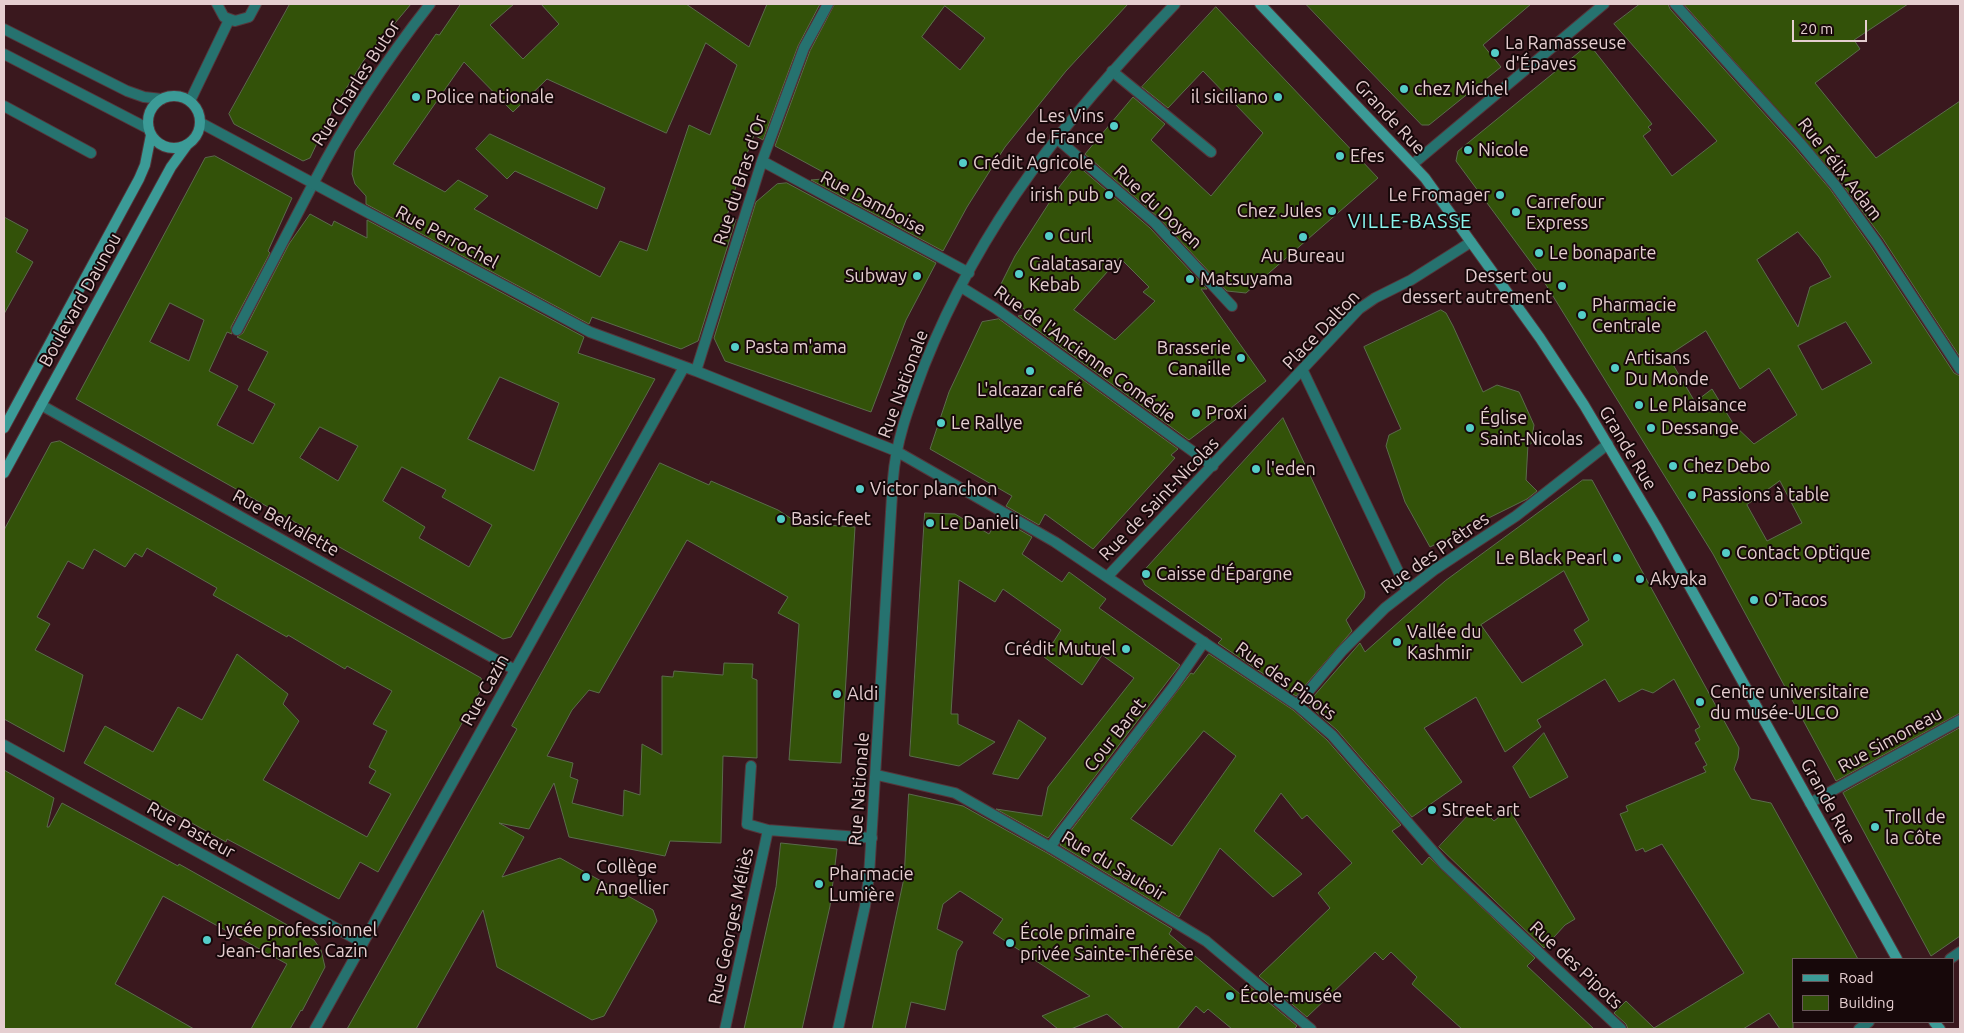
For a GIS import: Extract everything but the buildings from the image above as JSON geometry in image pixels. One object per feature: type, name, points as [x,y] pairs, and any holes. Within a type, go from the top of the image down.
[{"type":"main road","name":"Grande Rue","points":[[1260,4],[1413,164],[1540,338],[1608,444],[1687,581],[1896,958]]},
{"type":"main road","points":[[178,96],[190,101],[198,109],[201,123],[196,138],[187,145],[176,149],[167,148],[156,142],[150,132],[150,113],[153,106],[162,99],[178,96]]},
{"type":"main road","name":"Boulevard Daunou","points":[[4,428],[139,179],[145,165],[150,132]]},
{"type":"main road","name":"Boulevard Daunou","points":[[4,473],[171,167],[187,145]]},
{"type":"street","points":[[216,4],[222,15],[230,20],[238,21],[247,19],[253,12],[256,4]]},
{"type":"street","name":"Rue Charles Butor","points":[[237,330],[348,121],[396,49],[430,4]]},
{"type":"street","name":"Rue du Bras d'Or","points":[[696,371],[762,161],[804,48],[828,4]]},
{"type":"street","name":"Rue Nationale","points":[[838,1029],[865,906],[872,838],[896,451],[903,422],[929,354],[968,273],[1003,212],[1055,137],[1112,71],[1175,4]]},
{"type":"street","points":[[1413,164],[1604,4]]},
{"type":"street","name":"Rue Félix Adam","points":[[1675,4],[1836,185],[1877,243],[1960,369]]},
{"type":"street","points":[[190,101],[230,20]]},
{"type":"street","points":[[4,29],[127,92],[144,97],[162,99]]},
{"type":"street","points":[[4,54],[150,132]]},
{"type":"street","points":[[1112,71],[1212,152]]},
{"type":"street","points":[[4,106],[91,153]]},
{"type":"street","name":"Rue Perrochel","points":[[201,123],[582,328],[696,371]]},
{"type":"street","name":"Rue du Doyen","points":[[1055,137],[1155,223],[1232,306]]},
{"type":"street","name":"Rue Damboise","points":[[762,161],[968,273]]},
{"type":"street","name":"Place Dalton","points":[[1276,400],[1353,315],[1366,304],[1412,280],[1471,242]]},
{"type":"street","name":"Rue de l'Ancienne Comédie","points":[[961,287],[995,308],[1213,466]]},
{"type":"street","name":"Rue Cazin","points":[[315,1029],[684,366]]},
{"type":"street","name":"Rue des Pipots","points":[[696,371],[896,451],[1041,534],[1108,576],[1297,705],[1332,734],[1444,864],[1621,1029]]},
{"type":"street","points":[[1303,371],[1407,590]]},
{"type":"street","name":"Rue de Saint-Nicolas","points":[[1108,576],[1276,400]]},
{"type":"street","name":"Rue Belvalette","points":[[41,405],[515,670]]},
{"type":"street","name":"Rue des Prêtres","points":[[1297,705],[1371,620],[1434,570],[1516,516],[1608,444]]},
{"type":"street","name":"Cour Baret","points":[[1050,847],[1173,687],[1204,642]]},
{"type":"street","name":"Rue Simoneau","points":[[1810,803],[1960,720]]},
{"type":"street","name":"Rue Pasteur","points":[[4,745],[363,943]]},
{"type":"street","points":[[750,766],[747,824],[768,830],[872,838]]},
{"type":"street","name":"Rue du Sautoir","points":[[876,775],[955,793],[1050,847],[1206,941],[1311,1029]]},
{"type":"street","name":"Rue Georges Méliès","points":[[725,1029],[768,830]]},
{"type":"place","name":"La Ramasseuse d'Épaves","points":[[1495,53]]},
{"type":"place","name":"chez Michel","points":[[1404,89]]},
{"type":"place","name":"Police nationale","points":[[416,97]]},
{"type":"place","name":"il siciliano","points":[[1278,97]]},
{"type":"place","name":"Les Vins de France","points":[[1114,126]]},
{"type":"place","name":"Nicole","points":[[1468,150]]},
{"type":"place","name":"Efes","points":[[1340,156]]},
{"type":"place","name":"Crédit Agricole","points":[[963,163]]},
{"type":"place","name":"irish pub","points":[[1109,195]]},
{"type":"place","name":"Le Fromager","points":[[1500,195]]},
{"type":"place","name":"Chez Jules","points":[[1332,211]]},
{"type":"place","name":"Carrefour Express","points":[[1516,212]]},
{"type":"place","name":"Curl","points":[[1049,236]]},
{"type":"place","name":"Au Bureau","points":[[1303,237]]},
{"type":"place","name":"Le bonaparte","points":[[1539,253]]},
{"type":"place","name":"Galatasaray Kebab","points":[[1019,274]]},
{"type":"place","name":"Subway","points":[[917,276]]},
{"type":"place","name":"Matsuyama","points":[[1190,279]]},
{"type":"place","name":"Dessert ou dessert autrement","points":[[1562,286]]},
{"type":"place","name":"Pharmacie Centrale","points":[[1582,315]]},
{"type":"place","name":"Pasta m'ama","points":[[735,347]]},
{"type":"place","name":"Brasserie Canaille","points":[[1241,358]]},
{"type":"place","name":"Artisans Du Monde","points":[[1615,368]]},
{"type":"place","name":"L'alcazar café","points":[[1030,371]]},
{"type":"place","name":"Le Plaisance","points":[[1639,405]]},
{"type":"place","name":"Proxi","points":[[1196,413]]},
{"type":"place","name":"Le Rallye","points":[[941,423]]},
{"type":"place","name":"Église Saint-Nicolas","points":[[1470,428]]},
{"type":"place","name":"Dessange","points":[[1651,428]]},
{"type":"place","name":"Chez Debo","points":[[1673,466]]},
{"type":"place","name":"l'eden","points":[[1256,469]]},
{"type":"place","name":"Victor planchon","points":[[860,489]]},
{"type":"place","name":"Passions à table","points":[[1692,495]]},
{"type":"place","name":"Basic-feet","points":[[781,519]]},
{"type":"place","name":"Le Danieli","points":[[930,523]]},
{"type":"place","name":"Contact Optique","points":[[1726,553]]},
{"type":"place","name":"Le Black Pearl","points":[[1617,558]]},
{"type":"place","name":"Caisse d'Épargne","points":[[1146,574]]},
{"type":"place","name":"Akyaka","points":[[1640,579]]},
{"type":"place","name":"O'Tacos","points":[[1754,600]]},
{"type":"place","name":"Vallée du Kashmir","points":[[1397,642]]},
{"type":"place","name":"Crédit Mutuel","points":[[1126,649]]},
{"type":"place","name":"Aldi","points":[[837,694]]},
{"type":"place","name":"Centre universitaire du musée-ULCO","points":[[1700,702]]},
{"type":"place","name":"Street art","points":[[1432,810]]},
{"type":"place","name":"Troll de la Côte","points":[[1875,827]]},
{"type":"place","name":"Collège Angellier","points":[[586,877]]},
{"type":"place","name":"Pharmacie Lumière","points":[[819,884]]},
{"type":"place","name":"Lycée professionnel Jean-Charles Cazin","points":[[207,940]]},
{"type":"place","name":"École primaire privée Sainte-Thérèse","points":[[1010,943]]},
{"type":"place","name":"École-musée","points":[[1230,996]]},
{"type":"district","name":"VILLE-BASSE","points":[[1410,221]]}]
